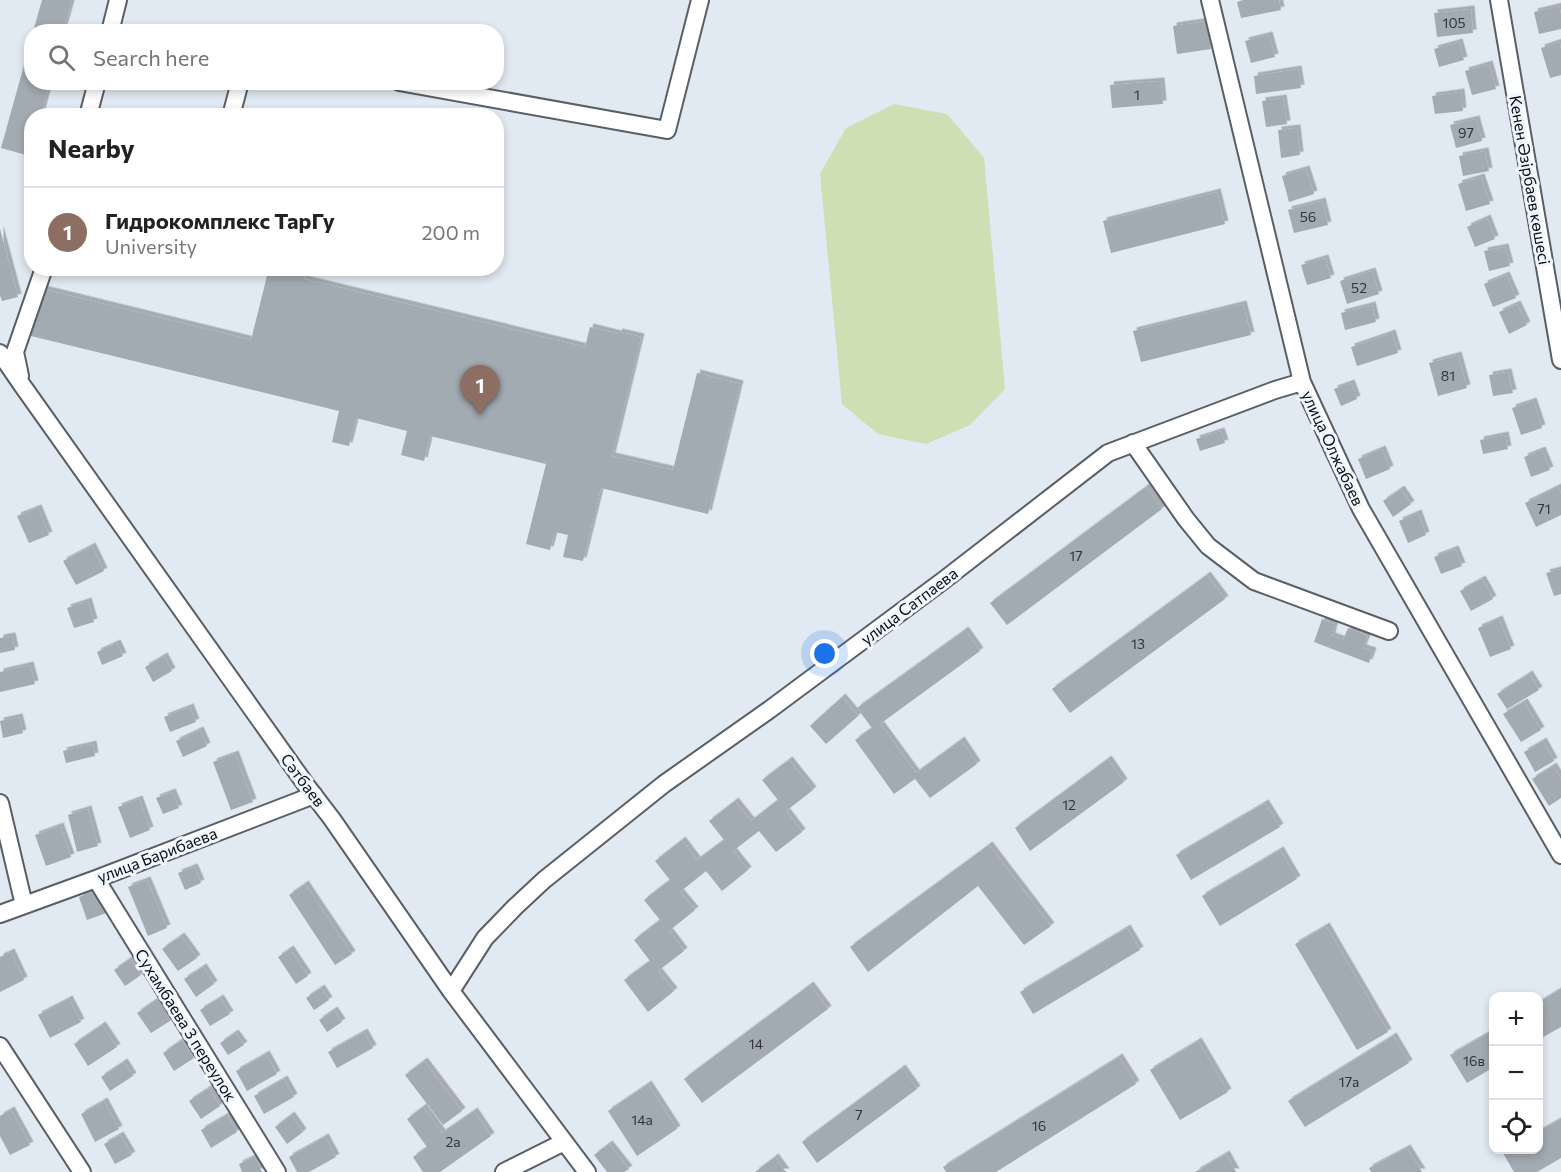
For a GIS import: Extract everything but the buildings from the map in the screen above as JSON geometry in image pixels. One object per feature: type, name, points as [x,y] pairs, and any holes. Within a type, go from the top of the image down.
[{"type":"street","points":[[112,24],[118,0]]},
{"type":"street","points":[[444,90],[667,130],[700,0]]},
{"type":"street","name":"улица Олжабаев","points":[[1210,0],[1302,382],[1361,509],[1561,855]]},
{"type":"street","name":"Кенен Әзірбаев көшесі","points":[[1499,0],[1561,360]]},
{"type":"street","points":[[90,108],[95,90]]},
{"type":"street","points":[[233,108],[238,90]]},
{"type":"street","points":[[22,386],[15,352],[41,276]]},
{"type":"street","name":"Сәтбаев","points":[[0,353],[332,819],[451,991],[586,1172]]},
{"type":"street","name":"улица Сатпаева","points":[[451,991],[485,938],[544,880],[664,784],[769,710],[944,580],[1108,453],[1302,382]]},
{"type":"street","points":[[1133,443],[1186,519],[1208,546],[1254,581],[1389,631]]},
{"type":"street","name":"улица Барибаева","points":[[0,914],[314,795]]},
{"type":"street","points":[[0,803],[24,905]]},
{"type":"street","name":"Сухамбаева 3 переулок","points":[[96,879],[277,1172]]},
{"type":"street","points":[[0,1046],[82,1172]]},
{"type":"street","points":[[504,1172],[564,1142]]},
{"type":"green space","points":[[894,104],[947,114],[984,158],[1005,389],[970,425],[926,444],[878,434],[842,404],[820,174],[846,128]]},
{"type":"place","name":"Гидрокомплекс ТарГу","points":[[480,415]]}]
